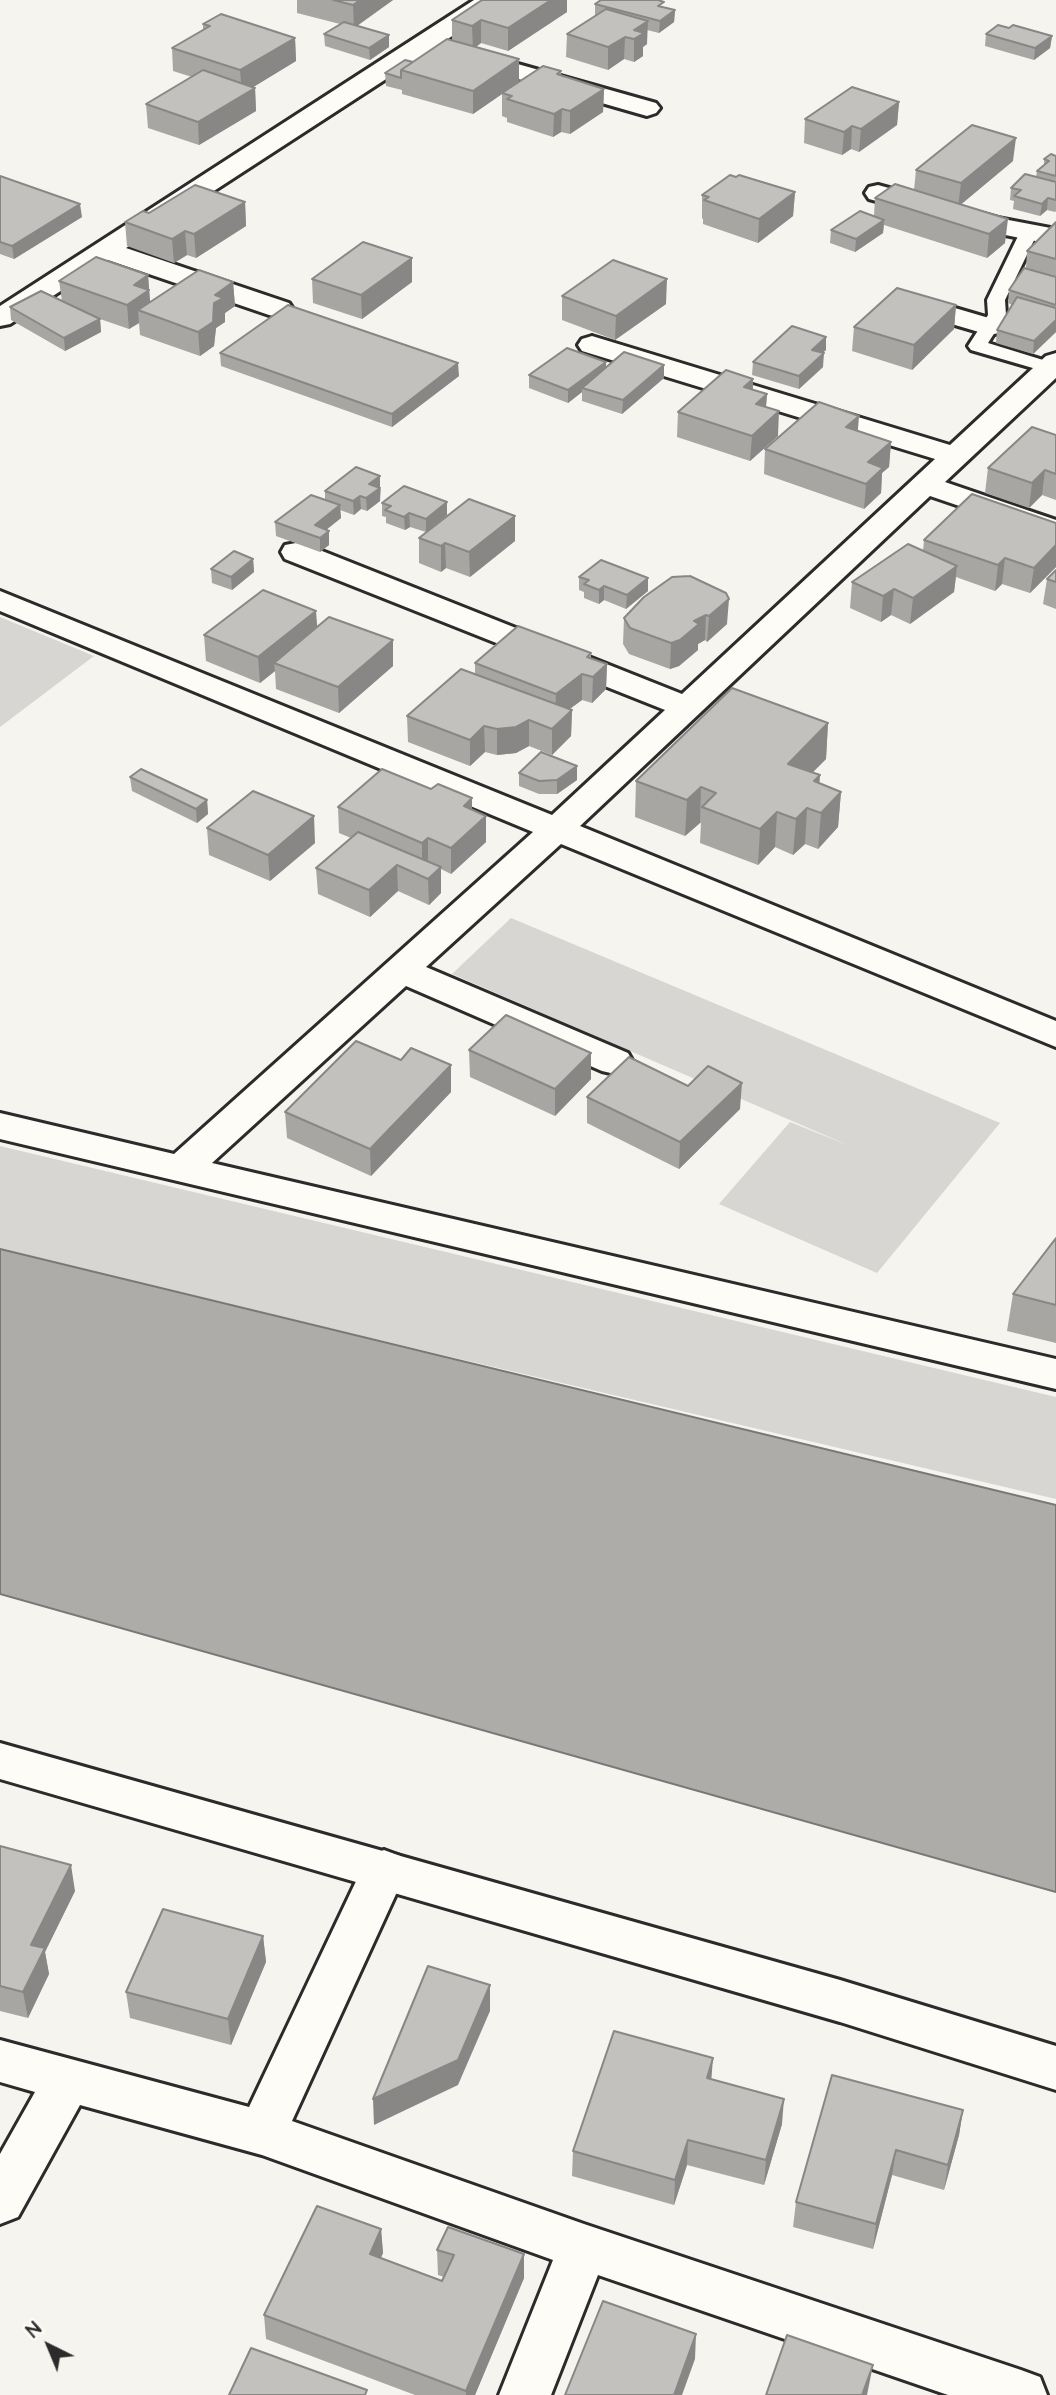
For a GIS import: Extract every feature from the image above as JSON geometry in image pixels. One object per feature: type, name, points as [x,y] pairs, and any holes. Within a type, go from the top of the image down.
[{"type":"street","points":[[0,318],[491,0]]},
{"type":"street","points":[[423,44],[647,108]]},
{"type":"street","points":[[878,193],[1056,237]]},
{"type":"street","points":[[105,250],[279,309]]},
{"type":"street","points":[[900,300],[989,327]]},
{"type":"street","points":[[593,345],[955,456]]},
{"type":"street","points":[[181,1169],[556,830],[1053,365]]},
{"type":"street","points":[[923,484],[1056,530]]},
{"type":"street","points":[[296,552],[686,707]]},
{"type":"street","points":[[0,600],[1056,1035]]},
{"type":"street","points":[[401,970],[614,1062]]},
{"type":"street","points":[[0,1126],[1056,1374]]},
{"type":"street","points":[[0,1761],[839,2001],[1056,2068]]},
{"type":"street","points":[[262,2133],[384,1870]]},
{"type":"street","points":[[0,2061],[67,2082],[262,2133],[1012,2394]]},
{"type":"street","points":[[0,2201],[67,2082]]},
{"type":"street","points":[[525,2395],[584,2247]]},
{"type":"lane","points":[[1029,232],[996,300],[997,314],[976,346],[1053,365]]},
{"type":"shaded area","points":[[0,617],[94,656],[0,727]]},
{"type":"shaded area","points":[[511,918],[1000,1123],[877,1273],[719,1204],[790,1122],[850,1146],[452,974]]},
{"type":"shaded area","points":[[0,1146],[1056,1397],[1056,1499],[0,1251]]},
{"type":"shaded area","points":[[0,1249],[1056,1505],[1056,1892],[0,1594]]},
{"type":"building","points":[[333,0],[360,0],[353,5]]},
{"type":"building","points":[[482,0],[551,0],[508,28],[481,20],[472,26],[452,20]]},
{"type":"building","points":[[601,0],[658,0],[664,2],[658,6],[675,10],[660,21],[595,4]]},
{"type":"building","points":[[606,9],[648,21],[634,30],[644,33],[634,39],[625,37],[608,47],[567,34]]},
{"type":"building","points":[[221,14],[295,38],[240,70],[172,48],[210,26],[203,24]]},
{"type":"building","points":[[344,22],[389,35],[369,48],[324,34]]},
{"type":"building","points":[[998,25],[1009,28],[1013,25],[1052,36],[1035,48],[986,34]]},
{"type":"building","points":[[447,39],[519,59],[473,91],[401,70]]},
{"type":"building","points":[[405,60],[413,62],[401,70],[401,78],[385,73]]},
{"type":"building","points":[[543,66],[561,71],[557,74],[604,89],[570,111],[562,109],[554,114],[507,99],[512,96],[502,93]]},
{"type":"building","points":[[203,70],[255,88],[198,122],[146,104]]},
{"type":"building","points":[[852,87],[899,102],[861,129],[852,126],[844,132],[805,119]]},
{"type":"building","points":[[972,125],[1016,138],[961,183],[916,170]]},
{"type":"building","points":[[1051,154],[1056,156],[1056,176],[1037,171],[1049,161],[1044,159]]},
{"type":"building","points":[[1025,174],[1056,182],[1056,200],[1048,198],[1042,204],[1014,196],[1021,190],[1011,188]]},
{"type":"building","points":[[730,175],[739,175],[795,192],[759,219],[704,200],[709,197],[702,195]]},
{"type":"building","points":[[0,176],[80,204],[12,246],[0,242]]},
{"type":"building","points":[[895,184],[1008,219],[989,234],[875,198]]},
{"type":"building","points":[[195,185],[245,202],[194,234],[185,231],[172,239],[125,222],[143,211],[149,213]]},
{"type":"building","points":[[860,211],[884,220],[856,239],[831,230]]},
{"type":"building","points":[[1056,222],[1056,259],[1027,251]]},
{"type":"building","points":[[363,242],[412,258],[361,295],[312,279]]},
{"type":"building","points":[[96,257],[148,275],[134,285],[149,290],[127,305],[59,281]]},
{"type":"building","points":[[613,260],[667,279],[616,316],[562,296]]},
{"type":"building","points":[[1024,268],[1056,277],[1056,305],[1009,290]]},
{"type":"building","points":[[199,270],[233,282],[215,295],[223,298],[214,303],[213,322],[198,332],[138,310]]},
{"type":"building","points":[[897,288],[956,305],[914,345],[854,327]]},
{"type":"building","points":[[41,291],[100,319],[64,338],[10,307]]},
{"type":"building","points":[[1017,297],[1056,308],[1056,320],[1034,341],[997,330]]},
{"type":"building","points":[[288,305],[458,363],[392,414],[220,353]]},
{"type":"building","points":[[792,326],[826,337],[812,350],[824,353],[799,376],[753,362]]},
{"type":"building","points":[[567,348],[606,362],[568,390],[529,375]]},
{"type":"building","points":[[624,352],[664,365],[623,400],[582,388]]},
{"type":"building","points":[[726,370],[753,379],[744,387],[767,394],[756,404],[779,411],[752,436],[678,412]]},
{"type":"building","points":[[819,402],[859,416],[846,427],[891,442],[868,462],[883,468],[866,484],[765,449]]},
{"type":"building","points":[[1032,427],[1056,435],[1056,474],[1045,470],[1032,483],[988,468]]},
{"type":"building","points":[[356,467],[380,476],[369,484],[380,488],[366,498],[360,496],[353,501],[325,491]]},
{"type":"building","points":[[404,486],[447,502],[426,519],[409,513],[404,517],[385,510],[391,506],[382,503]]},
{"type":"building","points":[[972,494],[1056,523],[1056,545],[1034,568],[1005,558],[998,565],[924,540]]},
{"type":"building","points":[[311,495],[340,505],[315,525],[329,531],[320,538],[275,522]]},
{"type":"building","points":[[469,499],[515,516],[469,552],[445,543],[441,546],[419,538]]},
{"type":"building","points":[[908,544],[957,566],[913,598],[894,589],[883,596],[852,582]]},
{"type":"building","points":[[234,551],[253,559],[231,577],[211,569]]},
{"type":"building","points":[[601,560],[648,578],[627,595],[604,586],[599,590],[584,584],[589,580],[579,577]]},
{"type":"building","points":[[1056,570],[1056,582],[1047,579]]},
{"type":"building","points":[[690,576],[726,593],[729,599],[709,616],[694,621],[699,624],[680,640],[671,643],[630,628],[624,618],[644,597],[672,577]]},
{"type":"building","points":[[263,590],[316,611],[258,657],[204,635]]},
{"type":"building","points":[[329,617],[393,640],[338,687],[274,663]]},
{"type":"building","points":[[518,626],[591,653],[587,657],[607,664],[593,677],[582,674],[556,694],[475,663]]},
{"type":"building","points":[[461,669],[572,710],[552,729],[529,720],[516,727],[497,729],[484,726],[470,740],[407,716]]},
{"type":"building","points":[[732,688],[828,723],[788,764],[820,775],[814,781],[841,792],[821,813],[807,808],[796,819],[777,812],[760,829],[702,807],[716,793],[701,787],[687,800],[636,781]]},
{"type":"building","points":[[541,752],[577,766],[557,780],[539,781],[519,773]]},
{"type":"building","points":[[141,769],[207,800],[196,809],[130,777]]},
{"type":"building","points":[[382,769],[431,789],[438,784],[472,798],[464,806],[486,816],[451,848],[428,838],[422,843],[338,807]]},
{"type":"building","points":[[253,791],[314,816],[268,855],[207,828]]},
{"type":"building","points":[[358,832],[441,867],[428,879],[397,865],[369,890],[316,868]]},
{"type":"building","points":[[506,1015],[591,1053],[555,1089],[469,1050]]},
{"type":"building","points":[[356,1041],[401,1060],[411,1048],[451,1065],[370,1149],[285,1112]]},
{"type":"building","points":[[629,1057],[688,1086],[708,1066],[742,1083],[680,1142],[587,1097]]},
{"type":"building","points":[[1056,1238],[1056,1305],[1013,1294]]},
{"type":"building","points":[[0,1846],[71,1865],[31,1945],[45,1948],[23,1992],[0,1986]]},
{"type":"building","points":[[163,1909],[263,1936],[228,2019],[126,1992]]},
{"type":"building","points":[[428,1966],[490,1985],[458,2060],[373,2099]]},
{"type":"building","points":[[614,2031],[713,2058],[707,2078],[784,2099],[766,2160],[688,2140],[675,2180],[573,2151]]},
{"type":"building","points":[[832,2075],[963,2110],[948,2165],[896,2150],[876,2224],[796,2202]]},
{"type":"building","points":[[317,2206],[381,2229],[370,2254],[442,2281],[454,2255],[437,2250],[448,2227],[524,2254],[466,2391],[264,2315]]},
{"type":"building","points":[[603,2301],[696,2334],[674,2395],[565,2395]]},
{"type":"building","points":[[787,2335],[873,2365],[862,2395],[766,2395]]},
{"type":"building","points":[[251,2348],[367,2390],[365,2395],[229,2395]]}]
